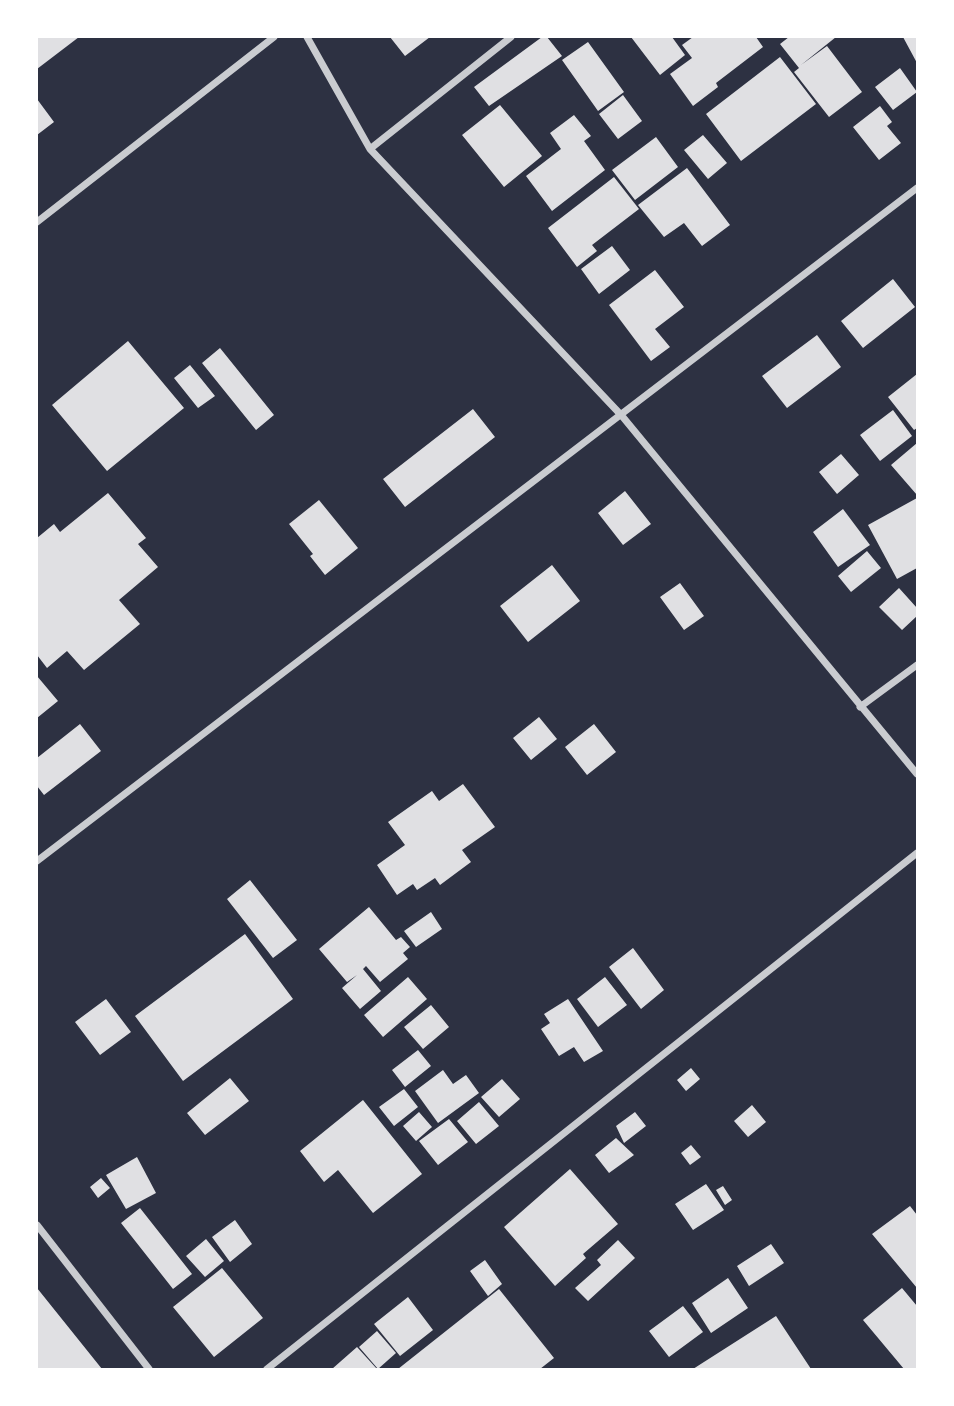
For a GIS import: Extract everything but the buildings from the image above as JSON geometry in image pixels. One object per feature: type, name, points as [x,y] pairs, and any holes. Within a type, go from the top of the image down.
[{"type":"street","points":[[37,222],[274,37]]},
{"type":"street","points":[[307,37],[370,149],[622,416],[917,774]]},
{"type":"street","points":[[370,149],[511,37]]},
{"type":"street","points":[[37,861],[917,188]]},
{"type":"street","points":[[860,707],[917,665]]},
{"type":"street","points":[[267,1369],[917,853]]},
{"type":"street","points":[[37,1225],[149,1369]]}]
